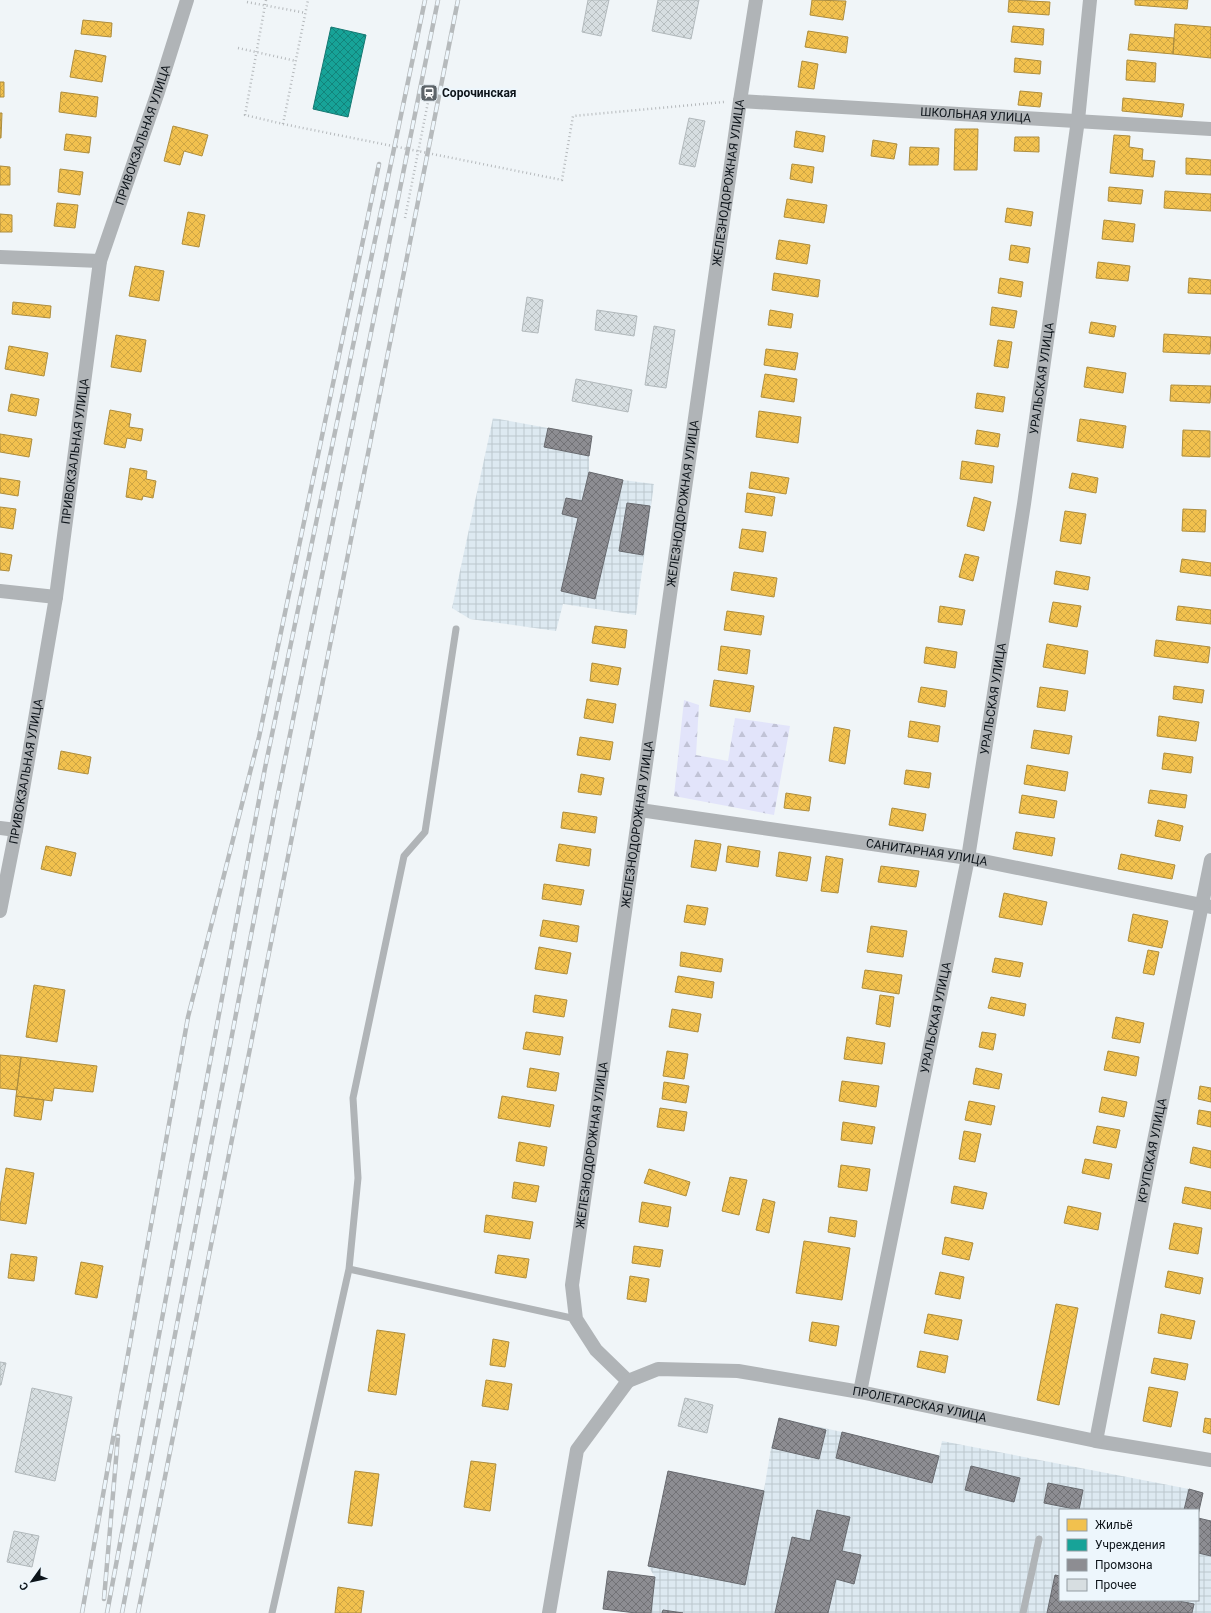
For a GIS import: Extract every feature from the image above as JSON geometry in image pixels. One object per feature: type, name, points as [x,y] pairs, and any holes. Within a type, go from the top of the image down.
[{"type":"street","name":"ПРИВОКЗАЛЬНАЯ УЛИЦА","points":[[0,911],[16,830],[56,597],[100,262],[158,92],[186,0]]},
{"type":"street","name":"ЖЕЛЕЗНОДОРОЖНАЯ УЛИЦА","points":[[628,1381],[596,1350],[576,1319],[572,1285],[740,101],[756,0]]},
{"type":"street","name":"УРАЛЬСКАЯ УЛИЦА","points":[[860,1392],[968,858],[1024,504],[1078,120],[1090,0]]},
{"type":"street","name":"ШКОЛЬНАЯ УЛИЦА","points":[[740,101],[1211,129]]},
{"type":"street","points":[[0,257],[100,262]]},
{"type":"street","points":[[0,591],[56,597]]},
{"type":"street","name":"САНИТАРНАЯ УЛИЦА","points":[[640,810],[968,858],[1207,906]]},
{"type":"street","points":[[0,828],[16,830]]},
{"type":"street","name":"КРУПСКАЯ УЛИЦА","points":[[1096,1441],[1153,1146],[1207,906],[1211,860]]},
{"type":"street","name":"ПРОЛЕТАРСКАЯ УЛИЦА","points":[[628,1381],[658,1369],[738,1371],[860,1392],[1096,1441],[1211,1460]]},
{"type":"street","points":[[549,1613],[577,1450],[628,1381]]},
{"type":"lane","points":[[272,1613],[349,1269],[358,1178],[353,1098],[404,856],[425,832],[456,629]]},
{"type":"lane","points":[[349,1269],[576,1319]]},
{"type":"lane","points":[[1023,1613],[1039,1539]]},
{"type":"path","points":[[266,0],[245,115],[283,124],[562,180],[573,116],[740,101]]},
{"type":"path","points":[[283,124],[308,0]]},
{"type":"path","points":[[247,2],[306,13]]},
{"type":"path","points":[[238,48],[296,61]]},
{"type":"path","points":[[405,218],[430,92]]},
{"type":"shaded area","points":[[493,418],[592,436],[589,456],[589,472],[623,480],[654,484],[636,615],[563,604],[556,631],[470,619],[452,608]]},
{"type":"shaded area","points":[[779,1418],[939,1456],[942,1441],[1189,1489],[1184,1509],[1059,1509],[1059,1601],[1199,1601],[1199,1553],[1211,1556],[1211,1613],[651,1613],[655,1577],[648,1566],[668,1471],[764,1490],[771,1448]]},
{"type":"green space","points":[[684,700],[699,705],[696,755],[728,761],[735,718],[790,726],[774,815],[674,796]]},
{"type":"building: Жильё","points":[[812,0],[846,1],[843,20],[810,15]]},
{"type":"building: Жильё","points":[[1009,0],[1050,2],[1049,15],[1008,12]]},
{"type":"building: Жильё","points":[[1135,0],[1188,0],[1187,9],[1135,5]]},
{"type":"building: Жильё","points":[[83,20],[112,23],[111,37],[81,34]]},
{"type":"building: Жильё","points":[[1175,24],[1211,27],[1211,58],[1173,54]]},
{"type":"building: Жильё","points":[[1013,26],[1044,29],[1043,45],[1011,42]]},
{"type":"building: Жильё","points":[[808,31],[848,37],[846,53],[805,47]]},
{"type":"building: Жильё","points":[[1130,34],[1174,38],[1173,54],[1128,50]]},
{"type":"building: Жильё","points":[[75,50],[106,56],[102,82],[70,77]]},
{"type":"building: Жильё","points":[[1015,58],[1041,61],[1040,74],[1014,72]]},
{"type":"building: Жильё","points":[[1127,60],[1156,63],[1155,82],[1126,80]]},
{"type":"building: Жильё","points":[[802,61],[818,64],[814,89],[798,87]]},
{"type":"building: Жильё","points":[[0,82],[4,82],[4,97],[0,97]]},
{"type":"building: Жильё","points":[[1020,91],[1042,93],[1040,107],[1018,105]]},
{"type":"building: Жильё","points":[[61,92],[98,97],[96,117],[59,112]]},
{"type":"building: Жильё","points":[[1123,98],[1184,104],[1182,117],[1122,111]]},
{"type":"building: Жильё","points":[[0,113],[2,113],[1,138],[0,138]]},
{"type":"building: Жильё","points":[[173,126],[208,135],[202,156],[184,151],[180,165],[164,161]]},
{"type":"building: Жильё","points":[[955,129],[978,129],[977,170],[954,170]]},
{"type":"building: Жильё","points":[[796,131],[825,136],[823,152],[794,147]]},
{"type":"building: Жильё","points":[[66,134],[91,137],[89,153],[64,150]]},
{"type":"building: Жильё","points":[[1114,135],[1130,136],[1129,147],[1143,149],[1142,160],[1155,161],[1153,177],[1110,173]]},
{"type":"building: Жильё","points":[[1015,137],[1039,137],[1039,152],[1014,151]]},
{"type":"building: Жильё","points":[[873,140],[897,144],[894,159],[871,156]]},
{"type":"building: Жильё","points":[[910,147],[939,148],[938,165],[909,165]]},
{"type":"building: Жильё","points":[[1186,158],[1211,160],[1211,175],[1186,174]]},
{"type":"building: Жильё","points":[[792,164],[814,167],[812,183],[790,179]]},
{"type":"building: Жильё","points":[[0,166],[10,167],[10,185],[0,185]]},
{"type":"building: Жильё","points":[[60,169],[83,172],[80,195],[58,192]]},
{"type":"building: Жильё","points":[[1109,187],[1143,190],[1141,204],[1108,201]]},
{"type":"building: Жильё","points":[[1165,191],[1211,194],[1211,211],[1164,208]]},
{"type":"building: Жильё","points":[[787,199],[827,205],[824,223],[784,217]]},
{"type":"building: Жильё","points":[[57,203],[78,205],[75,228],[54,226]]},
{"type":"building: Жильё","points":[[1007,208],[1033,212],[1031,226],[1005,222]]},
{"type":"building: Жильё","points":[[188,212],[205,215],[199,247],[182,244]]},
{"type":"building: Жильё","points":[[0,214],[12,215],[12,232],[0,232]]},
{"type":"building: Жильё","points":[[1104,220],[1135,224],[1133,242],[1102,239]]},
{"type":"building: Жильё","points":[[779,240],[810,245],[807,264],[776,259]]},
{"type":"building: Жильё","points":[[1011,245],[1030,248],[1028,263],[1009,260]]},
{"type":"building: Жильё","points":[[1098,262],[1130,266],[1128,281],[1096,278]]},
{"type":"building: Жильё","points":[[135,266],[164,271],[159,301],[129,296]]},
{"type":"building: Жильё","points":[[774,273],[820,280],[818,297],[772,290]]},
{"type":"building: Жильё","points":[[1000,278],[1023,282],[1021,297],[998,293]]},
{"type":"building: Жильё","points":[[1189,278],[1211,280],[1211,294],[1188,293]]},
{"type":"building: Жильё","points":[[13,302],[51,306],[50,318],[12,314]]},
{"type":"building: Жильё","points":[[992,307],[1017,311],[1014,328],[990,325]]},
{"type":"building: Жильё","points":[[770,310],[793,314],[791,328],[768,325]]},
{"type":"building: Жильё","points":[[1091,322],[1116,326],[1114,337],[1089,333]]},
{"type":"building: Жильё","points":[[1164,334],[1211,337],[1210,354],[1163,352]]},
{"type":"building: Жильё","points":[[116,335],[146,340],[141,372],[111,367]]},
{"type":"building: Жильё","points":[[998,340],[1012,342],[1008,368],[994,366]]},
{"type":"building: Жильё","points":[[9,346],[48,353],[44,376],[5,369]]},
{"type":"building: Жильё","points":[[766,349],[798,353],[795,370],[764,365]]},
{"type":"building: Жильё","points":[[1087,367],[1126,373],[1123,393],[1084,387]]},
{"type":"building: Жильё","points":[[765,374],[797,379],[794,402],[761,397]]},
{"type":"building: Жильё","points":[[1171,385],[1211,386],[1210,403],[1170,401]]},
{"type":"building: Жильё","points":[[977,393],[1005,397],[1003,412],[975,408]]},
{"type":"building: Жильё","points":[[11,394],[39,399],[36,416],[8,411]]},
{"type":"building: Жильё","points":[[110,410],[131,414],[129,427],[143,429],[141,441],[127,438],[125,448],[104,444]]},
{"type":"building: Жильё","points":[[759,411],[801,417],[798,443],[756,437]]},
{"type":"building: Жильё","points":[[1080,419],[1126,426],[1123,448],[1077,441]]},
{"type":"building: Жильё","points":[[977,430],[1000,434],[998,447],[975,444]]},
{"type":"building: Жильё","points":[[1183,430],[1210,431],[1210,457],[1182,456]]},
{"type":"building: Жильё","points":[[0,434],[32,439],[29,457],[0,452]]},
{"type":"building: Жильё","points":[[962,461],[994,466],[992,483],[960,479]]},
{"type":"building: Жильё","points":[[130,468],[147,471],[146,479],[156,481],[153,498],[143,496],[142,500],[126,497]]},
{"type":"building: Жильё","points":[[751,472],[789,478],[786,494],[749,488]]},
{"type":"building: Жильё","points":[[1072,473],[1098,478],[1096,493],[1069,488]]},
{"type":"building: Жильё","points":[[0,478],[20,481],[18,496],[0,493]]},
{"type":"building: Жильё","points":[[747,493],[775,497],[772,516],[745,512]]},
{"type":"building: Жильё","points":[[974,497],[991,502],[984,531],[967,526]]},
{"type":"building: Жильё","points":[[0,507],[16,509],[13,529],[0,527]]},
{"type":"building: Жильё","points":[[1183,509],[1206,510],[1205,532],[1182,531]]},
{"type":"building: Жильё","points":[[1065,511],[1086,514],[1081,544],[1060,541]]},
{"type":"building: Жильё","points":[[742,529],[766,532],[763,552],[739,548]]},
{"type":"building: Жильё","points":[[0,553],[12,555],[9,571],[0,570]]},
{"type":"building: Жильё","points":[[965,554],[979,557],[973,581],[959,577]]},
{"type":"building: Жильё","points":[[1182,559],[1211,563],[1211,576],[1180,572]]},
{"type":"building: Жильё","points":[[1056,571],[1090,577],[1088,590],[1054,584]]},
{"type":"building: Жильё","points":[[734,572],[777,578],[774,597],[731,590]]},
{"type":"building: Жильё","points":[[1053,602],[1081,606],[1077,627],[1049,622]]},
{"type":"building: Жильё","points":[[940,606],[965,610],[962,625],[938,622]]},
{"type":"building: Жильё","points":[[1178,606],[1211,610],[1211,624],[1176,620]]},
{"type":"building: Жильё","points":[[727,611],[764,616],[761,635],[724,630]]},
{"type":"building: Жильё","points":[[595,626],[627,630],[625,648],[592,643]]},
{"type":"building: Жильё","points":[[1156,640],[1210,647],[1208,663],[1154,656]]},
{"type":"building: Жильё","points":[[1047,644],[1088,651],[1085,674],[1043,667]]},
{"type":"building: Жильё","points":[[721,646],[750,650],[747,674],[718,670]]},
{"type":"building: Жильё","points":[[926,647],[957,652],[955,668],[924,663]]},
{"type":"building: Жильё","points":[[592,663],[621,668],[618,685],[590,681]]},
{"type":"building: Жильё","points":[[714,680],[754,686],[750,712],[710,706]]},
{"type":"building: Жильё","points":[[1174,686],[1204,690],[1202,703],[1173,699]]},
{"type":"building: Жильё","points":[[921,687],[947,691],[945,707],[918,702]]},
{"type":"building: Жильё","points":[[1040,687],[1068,691],[1065,711],[1037,707]]},
{"type":"building: Жильё","points":[[587,699],[616,704],[613,723],[584,718]]},
{"type":"building: Жильё","points":[[1159,716],[1199,722],[1196,741],[1157,736]]},
{"type":"building: Жильё","points":[[910,721],[940,726],[938,742],[908,737]]},
{"type":"building: Жильё","points":[[834,727],[850,730],[845,764],[829,761]]},
{"type":"building: Жильё","points":[[1034,730],[1072,736],[1069,754],[1031,748]]},
{"type":"building: Жильё","points":[[580,737],[613,742],[610,760],[577,755]]},
{"type":"building: Жильё","points":[[61,751],[91,757],[88,774],[58,769]]},
{"type":"building: Жильё","points":[[1164,753],[1193,757],[1191,773],[1162,769]]},
{"type":"building: Жильё","points":[[1027,765],[1068,772],[1065,791],[1024,784]]},
{"type":"building: Жильё","points":[[906,770],[931,773],[929,788],[904,784]]},
{"type":"building: Жильё","points":[[581,774],[604,778],[601,795],[578,792]]},
{"type":"building: Жильё","points":[[1150,790],[1187,795],[1185,808],[1148,803]]},
{"type":"building: Жильё","points":[[786,793],[811,797],[809,811],[784,808]]},
{"type":"building: Жильё","points":[[1022,795],[1057,801],[1054,818],[1019,813]]},
{"type":"building: Жильё","points":[[892,808],[926,814],[923,831],[889,825]]},
{"type":"building: Жильё","points":[[563,812],[597,817],[595,833],[561,828]]},
{"type":"building: Жильё","points":[[1158,820],[1183,826],[1180,841],[1155,836]]},
{"type":"building: Жильё","points":[[1016,832],[1055,838],[1052,856],[1013,849]]},
{"type":"building: Жильё","points":[[695,840],[721,844],[716,871],[691,867]]},
{"type":"building: Жильё","points":[[559,844],[591,849],[589,866],[556,861]]},
{"type":"building: Жильё","points":[[46,846],[76,853],[71,876],[41,869]]},
{"type":"building: Жильё","points":[[728,846],[760,851],[758,867],[726,862]]},
{"type":"building: Жильё","points":[[779,852],[811,857],[807,881],[776,876]]},
{"type":"building: Жильё","points":[[1121,854],[1175,865],[1172,879],[1118,869]]},
{"type":"building: Жильё","points":[[826,856],[843,859],[838,893],[821,891]]},
{"type":"building: Жильё","points":[[881,866],[919,871],[916,887],[878,882]]},
{"type":"building: Жильё","points":[[544,884],[584,890],[581,905],[542,899]]},
{"type":"building: Жильё","points":[[1004,893],[1047,902],[1042,925],[999,917]]},
{"type":"building: Жильё","points":[[687,905],[708,908],[705,925],[684,922]]},
{"type":"building: Жильё","points":[[1133,914],[1168,921],[1162,948],[1128,941]]},
{"type":"building: Жильё","points":[[543,920],[579,926],[577,942],[540,936]]},
{"type":"building: Жильё","points":[[871,926],[907,931],[903,957],[867,952]]},
{"type":"building: Жильё","points":[[539,947],[571,953],[567,974],[535,969]]},
{"type":"building: Жильё","points":[[1148,950],[1159,952],[1154,975],[1143,973]]},
{"type":"building: Жильё","points":[[681,952],[723,959],[721,972],[680,966]]},
{"type":"building: Жильё","points":[[995,958],[1023,963],[1020,977],[992,972]]},
{"type":"building: Жильё","points":[[865,970],[902,975],[899,994],[862,988]]},
{"type":"building: Жильё","points":[[678,976],[714,982],[712,998],[675,992]]},
{"type":"building: Жильё","points":[[34,985],[65,990],[57,1042],[26,1037]]},
{"type":"building: Жильё","points":[[535,995],[567,1000],[564,1017],[533,1012]]},
{"type":"building: Жильё","points":[[880,995],[894,997],[890,1027],[876,1024]]},
{"type":"building: Жильё","points":[[991,997],[1026,1004],[1024,1016],[988,1008]]},
{"type":"building: Жильё","points":[[672,1009],[701,1014],[698,1032],[669,1027]]},
{"type":"building: Жильё","points":[[1116,1017],[1144,1023],[1140,1043],[1112,1038]]},
{"type":"building: Жильё","points":[[526,1032],[563,1037],[560,1055],[523,1049]]},
{"type":"building: Жильё","points":[[982,1032],[996,1034],[993,1050],[979,1047]]},
{"type":"building: Жильё","points":[[847,1037],[885,1043],[882,1064],[844,1059]]},
{"type":"building: Жильё","points":[[667,1051],[688,1054],[684,1079],[663,1076]]},
{"type":"building: Жильё","points":[[1108,1051],[1139,1057],[1136,1076],[1104,1070]]},
{"type":"building: Жильё","points":[[0,1055],[21,1057],[17,1090],[0,1088]]},
{"type":"building: Жильё","points":[[21,1057],[97,1066],[93,1092],[54,1088],[52,1101],[16,1096]]},
{"type":"building: Жильё","points":[[530,1068],[559,1073],[556,1091],[527,1087]]},
{"type":"building: Жильё","points":[[976,1068],[1002,1074],[999,1089],[973,1084]]},
{"type":"building: Жильё","points":[[842,1081],[879,1086],[876,1107],[839,1101]]},
{"type":"building: Жильё","points":[[664,1082],[689,1086],[686,1103],[662,1099]]},
{"type":"building: Жильё","points":[[1200,1086],[1211,1088],[1211,1102],[1198,1099]]},
{"type":"building: Жильё","points":[[16,1096],[44,1100],[41,1120],[14,1116]]},
{"type":"building: Жильё","points":[[502,1096],[554,1105],[550,1127],[498,1118]]},
{"type":"building: Жильё","points":[[1102,1097],[1127,1102],[1124,1117],[1099,1112]]},
{"type":"building: Жильё","points":[[969,1101],[995,1106],[991,1125],[965,1120]]},
{"type":"building: Жильё","points":[[660,1108],[687,1112],[684,1131],[657,1127]]},
{"type":"building: Жильё","points":[[1199,1110],[1211,1112],[1211,1127],[1197,1124]]},
{"type":"building: Жильё","points":[[843,1122],[875,1127],[872,1144],[841,1140]]},
{"type":"building: Жильё","points":[[1097,1126],[1120,1130],[1116,1148],[1093,1143]]},
{"type":"building: Жильё","points":[[964,1131],[981,1134],[975,1162],[959,1159]]},
{"type":"building: Жильё","points":[[519,1142],[547,1147],[544,1166],[516,1161]]},
{"type":"building: Жильё","points":[[1193,1147],[1211,1151],[1211,1168],[1190,1163]]},
{"type":"building: Жильё","points":[[1085,1159],[1112,1164],[1109,1179],[1082,1173]]},
{"type":"building: Жильё","points":[[841,1165],[870,1169],[867,1191],[838,1187]]},
{"type":"building: Жильё","points":[[6,1168],[34,1173],[26,1224],[0,1220],[0,1207]]},
{"type":"building: Жильё","points":[[649,1169],[690,1182],[686,1196],[644,1183]]},
{"type":"building: Жильё","points":[[730,1177],[747,1180],[739,1215],[722,1211]]},
{"type":"building: Жильё","points":[[514,1182],[539,1186],[536,1202],[512,1198]]},
{"type":"building: Жильё","points":[[954,1186],[987,1193],[983,1209],[951,1203]]},
{"type":"building: Жильё","points":[[1185,1187],[1211,1192],[1211,1209],[1182,1203]]},
{"type":"building: Жильё","points":[[763,1199],[775,1202],[769,1233],[756,1230]]},
{"type":"building: Жильё","points":[[642,1202],[671,1207],[668,1227],[639,1222]]},
{"type":"building: Жильё","points":[[1068,1206],[1101,1213],[1098,1230],[1064,1223]]},
{"type":"building: Жильё","points":[[486,1215],[533,1222],[530,1239],[484,1232]]},
{"type":"building: Жильё","points":[[830,1217],[857,1221],[855,1237],[828,1232]]},
{"type":"building: Жильё","points":[[1174,1223],[1202,1228],[1198,1254],[1169,1249]]},
{"type":"building: Жильё","points":[[945,1237],[973,1243],[969,1260],[942,1254]]},
{"type":"building: Жильё","points":[[804,1241],[850,1248],[842,1300],[796,1293]]},
{"type":"building: Жильё","points":[[634,1246],[663,1250],[660,1267],[632,1263]]},
{"type":"building: Жильё","points":[[11,1254],[37,1257],[34,1281],[8,1278]]},
{"type":"building: Жильё","points":[[498,1255],[529,1259],[526,1278],[495,1273]]},
{"type":"building: Жильё","points":[[81,1262],[103,1266],[97,1298],[75,1294]]},
{"type":"building: Жильё","points":[[1168,1271],[1203,1278],[1200,1294],[1165,1287]]},
{"type":"building: Жильё","points":[[940,1272],[964,1277],[960,1299],[935,1294]]},
{"type":"building: Жильё","points":[[630,1276],[649,1279],[646,1302],[627,1299]]},
{"type":"building: Жильё","points":[[1056,1304],[1078,1308],[1059,1405],[1037,1400]]},
{"type":"building: Жильё","points":[[928,1314],[962,1320],[958,1340],[924,1333]]},
{"type":"building: Жильё","points":[[1161,1314],[1195,1321],[1191,1339],[1158,1333]]},
{"type":"building: Жильё","points":[[812,1322],[839,1326],[836,1346],[809,1341]]},
{"type":"building: Жильё","points":[[377,1330],[405,1334],[396,1395],[368,1391]]},
{"type":"building: Жильё","points":[[493,1339],[509,1342],[505,1367],[490,1365]]},
{"type":"building: Жильё","points":[[920,1351],[948,1356],[945,1373],[917,1367]]},
{"type":"building: Жильё","points":[[1154,1358],[1188,1364],[1185,1380],[1151,1373]]},
{"type":"building: Жильё","points":[[486,1380],[512,1384],[508,1410],[482,1406]]},
{"type":"building: Жильё","points":[[1149,1387],[1178,1392],[1171,1427],[1143,1421]]},
{"type":"building: Жильё","points":[[1205,1418],[1211,1419],[1211,1434],[1203,1432]]},
{"type":"building: Жильё","points":[[471,1461],[496,1464],[490,1511],[464,1507]]},
{"type":"building: Жильё","points":[[355,1471],[379,1474],[372,1526],[348,1523]]},
{"type":"building: Жильё","points":[[338,1587],[364,1591],[361,1613],[335,1613]]},
{"type":"building: Учреждения","points":[[331,27],[366,35],[348,117],[313,109]]},
{"type":"building: Промзона","points":[[548,428],[592,436],[589,456],[544,447]]},
{"type":"building: Промзона","points":[[589,472],[623,480],[595,599],[561,591],[578,518],[562,514],[566,498],[582,501]]},
{"type":"building: Промзона","points":[[627,503],[650,506],[643,555],[619,551]]},
{"type":"building: Промзона","points":[[779,1418],[826,1430],[819,1459],[772,1448]]},
{"type":"building: Промзона","points":[[842,1432],[939,1456],[932,1483],[836,1458]]},
{"type":"building: Промзона","points":[[971,1466],[1020,1478],[1014,1502],[965,1490]]},
{"type":"building: Промзона","points":[[668,1471],[764,1491],[745,1585],[648,1566]]},
{"type":"building: Промзона","points":[[1048,1483],[1083,1490],[1079,1509],[1044,1503]]},
{"type":"building: Промзона","points":[[1189,1489],[1203,1493],[1199,1511],[1199,1509],[1184,1509]]},
{"type":"building: Промзона","points":[[817,1510],[850,1517],[842,1551],[861,1555],[854,1584],[836,1579],[828,1613],[775,1613],[792,1537],[810,1541]]},
{"type":"building: Промзона","points":[[1199,1518],[1211,1521],[1211,1556],[1199,1553]]},
{"type":"building: Промзона","points":[[608,1571],[655,1577],[651,1613],[636,1613],[603,1609]]},
{"type":"building: Промзона","points":[[1055,1575],[1059,1576],[1059,1601],[1179,1601],[1194,1604],[1192,1613],[1047,1613]]},
{"type":"building: Промзона","points":[[663,1610],[683,1613],[662,1613]]},
{"type":"building: Прочее","points":[[588,0],[609,0],[601,36],[582,32]]},
{"type":"building: Прочее","points":[[658,0],[699,0],[691,39],[652,31]]},
{"type":"building: Прочее","points":[[689,118],[705,121],[695,167],[679,164]]},
{"type":"building: Прочее","points":[[527,297],[543,300],[538,333],[522,331]]},
{"type":"building: Прочее","points":[[597,310],[637,316],[634,336],[595,330]]},
{"type":"building: Прочее","points":[[654,326],[675,330],[666,388],[645,385]]},
{"type":"building: Прочее","points":[[576,379],[632,390],[628,412],[572,401]]},
{"type":"building: Прочее","points":[[0,1362],[6,1363],[1,1385],[0,1385]]},
{"type":"building: Прочее","points":[[32,1388],[72,1397],[55,1481],[15,1472]]},
{"type":"building: Прочее","points":[[685,1398],[713,1405],[707,1433],[678,1426]]},
{"type":"building: Прочее","points":[[14,1531],[39,1536],[32,1567],[7,1562]]},
{"type":"railway","points":[[107,1613],[265,768],[425,0]]},
{"type":"railway","points":[[122,1613],[275,809],[438,0]]},
{"type":"railway","points":[[138,1613],[458,0]]},
{"type":"railway","points":[[82,1613],[188,1017],[259,737],[379,164]]},
{"type":"railway","points":[[104,1599],[118,1436]]},
{"type":"place","name":"Сорочинская","points":[[429,93]]}]
